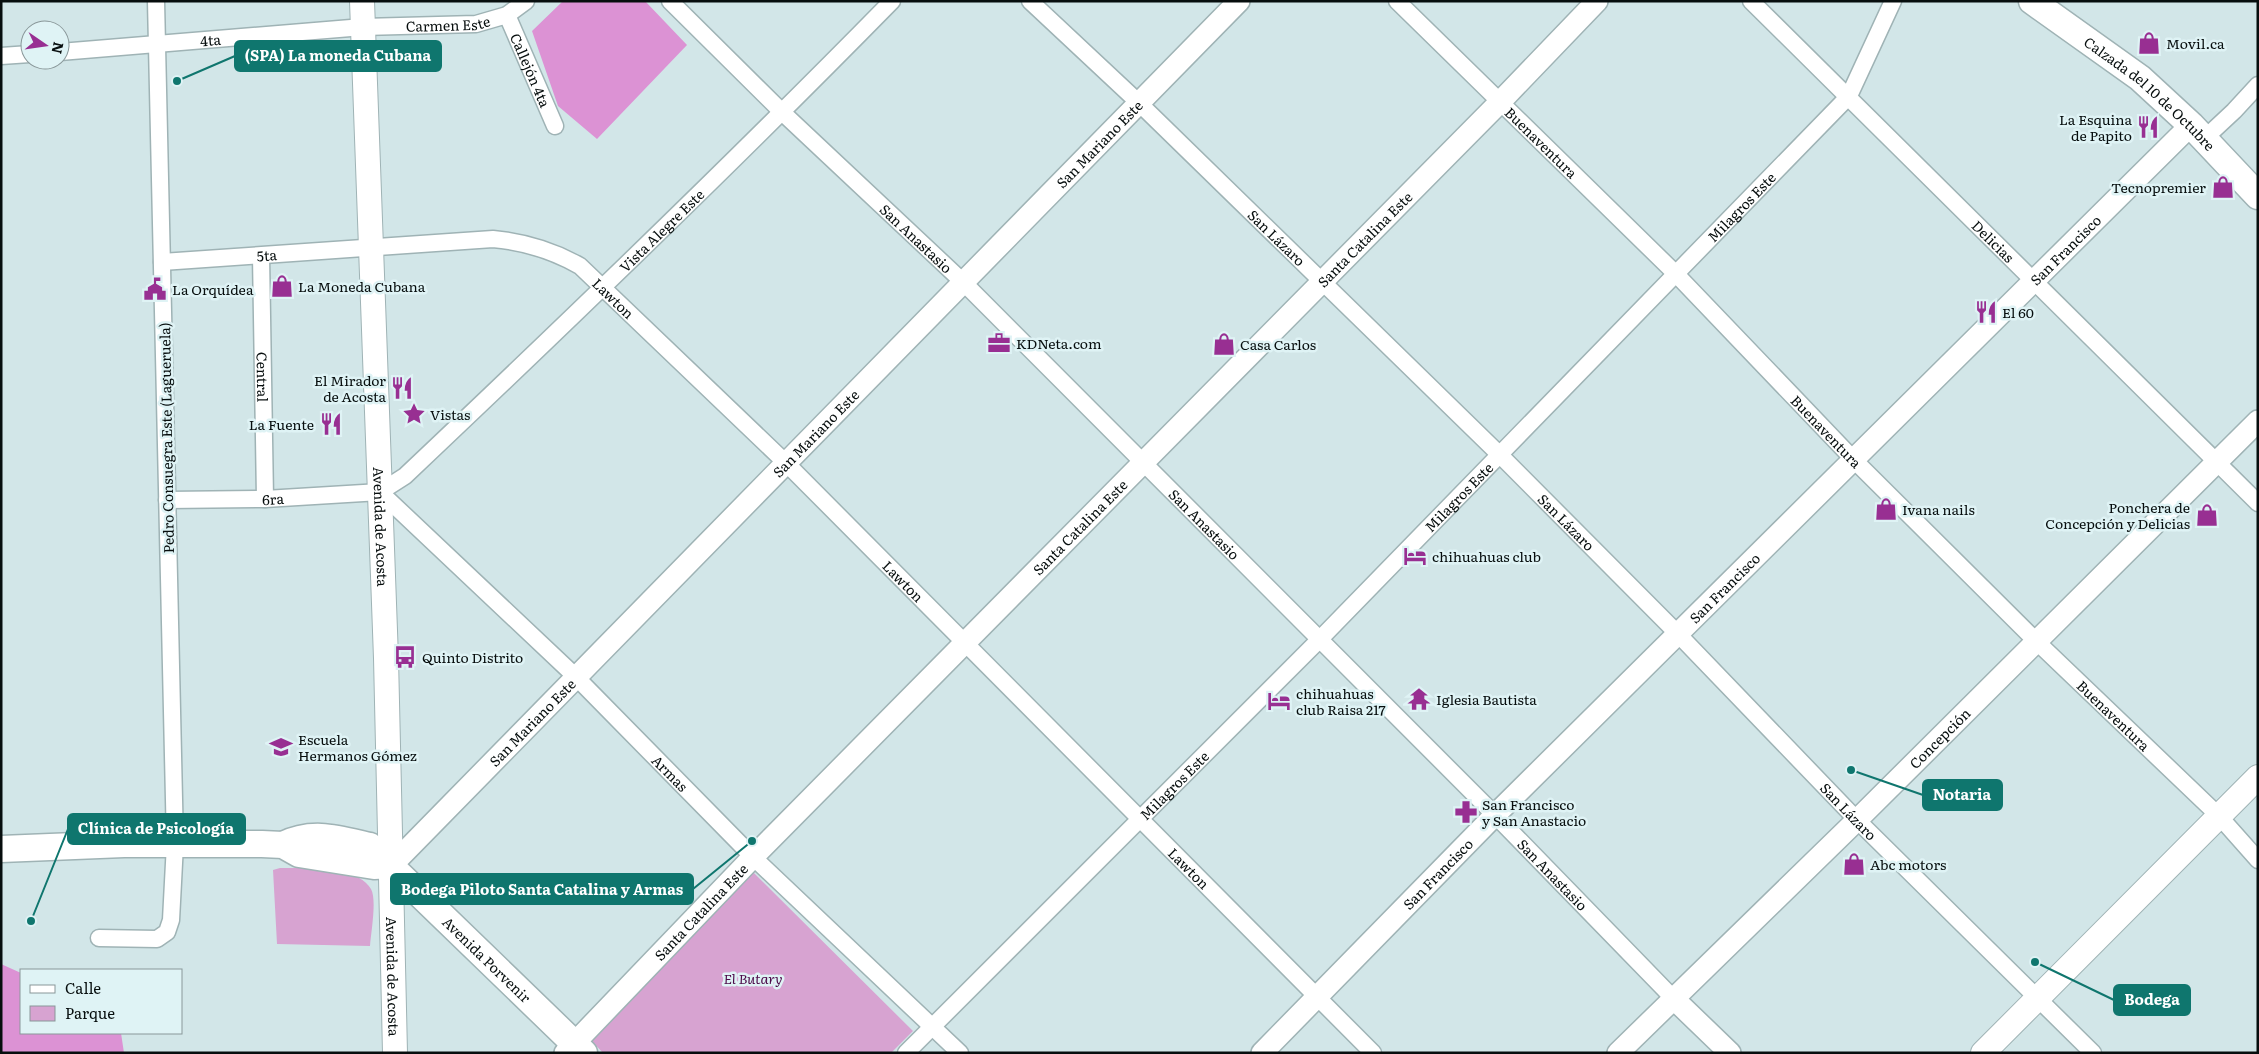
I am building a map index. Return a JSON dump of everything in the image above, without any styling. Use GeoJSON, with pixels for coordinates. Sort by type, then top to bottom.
{"type":"FeatureCollection","features":[{"type":"Feature","properties":{"kind":"main road","name":"Avenida de Acosta"},"geometry":{"type":"LineString","coordinates":[[362,1],[392,865],[395,1053]]}},
{"type":"Feature","properties":{"kind":"main road","name":"Calzada del 10 de Octubre"},"geometry":{"type":"LineString","coordinates":[[2032,1],[2140,78],[2198,132],[2258,196]]}},
{"type":"Feature","properties":{"kind":"main road"},"geometry":{"type":"LineString","coordinates":[[1983,1053],[2258,777]]}},
{"type":"Feature","properties":{"kind":"main road","name":"Avenida Porvenir"},"geometry":{"type":"LineString","coordinates":[[1,850],[175,844],[283,845],[299,837],[331,837],[370,846],[392,865],[575,1050]]}},
{"type":"Feature","properties":{"kind":"street","name":"Pedro Consuegra Este (Lagueruela)"},"geometry":{"type":"LineString","coordinates":[[99,938],[157,939],[168,932],[171,920],[175,844],[156,1]]}},
{"type":"Feature","properties":{"kind":"street","name":"Carmen Este"},"geometry":{"type":"LineString","coordinates":[[362,27],[476,24],[507,15],[526,1]]}},
{"type":"Feature","properties":{"kind":"street","name":"San Anastasio"},"geometry":{"type":"LineString","coordinates":[[670,1],[783,113],[963,282],[1496,815],[1673,998],[1730,1053]]}},
{"type":"Feature","properties":{"kind":"street","name":"Vista Alegre Este"},"geometry":{"type":"LineString","coordinates":[[380,492],[405,476],[603,288],[783,113],[892,1]]}},
{"type":"Feature","properties":{"kind":"street","name":"San Lázaro"},"geometry":{"type":"LineString","coordinates":[[1030,1],[1138,102],[1500,455],[1678,634],[1857,820],[2093,1053]]}},
{"type":"Feature","properties":{"kind":"street","name":"San Mariano Este"},"geometry":{"type":"LineString","coordinates":[[392,865],[575,676],[1239,1]]}},
{"type":"Feature","properties":{"kind":"street","name":"Buenaventura"},"geometry":{"type":"LineString","coordinates":[[1397,1],[1675,273],[1854,460],[2036,641],[2219,816],[2258,860]]}},
{"type":"Feature","properties":{"kind":"street","name":"Santa Catalina Este"},"geometry":{"type":"LineString","coordinates":[[575,1050],[753,857],[1500,102],[1597,1]]}},
{"type":"Feature","properties":{"kind":"street","name":"Delicias"},"geometry":{"type":"LineString","coordinates":[[1751,1],[2258,502]]}},
{"type":"Feature","properties":{"kind":"street","name":"Milagros Este"},"geometry":{"type":"LineString","coordinates":[[906,1053],[1320,639],[1849,96],[1893,1]]}},
{"type":"Feature","properties":{"kind":"street","name":"Callejón 4ta"},"geometry":{"type":"LineString","coordinates":[[507,15],[554,126]]}},
{"type":"Feature","properties":{"kind":"street","name":"4ta"},"geometry":{"type":"LineString","coordinates":[[70,51],[362,27]]}},
{"type":"Feature","properties":{"kind":"street"},"geometry":{"type":"LineString","coordinates":[[1,56],[20,55]]}},
{"type":"Feature","properties":{"kind":"street"},"geometry":{"type":"LineString","coordinates":[[2198,132],[2234,112],[2258,85]]}},
{"type":"Feature","properties":{"kind":"street","name":"San Francisco"},"geometry":{"type":"LineString","coordinates":[[1262,1053],[1496,815],[2034,281],[2198,132]]}},
{"type":"Feature","properties":{"kind":"street","name":"Lawton"},"geometry":{"type":"LineString","coordinates":[[371,248],[456,240],[515,241],[554,251],[580,266],[786,463],[1372,1053]]}},
{"type":"Feature","properties":{"kind":"street","name":"5ta"},"geometry":{"type":"LineString","coordinates":[[162,262],[371,248]]}},
{"type":"Feature","properties":{"kind":"street","name":"Central"},"geometry":{"type":"LineString","coordinates":[[261,256],[265,499]]}},
{"type":"Feature","properties":{"kind":"street","name":"Concepción"},"geometry":{"type":"LineString","coordinates":[[1618,1053],[1857,820],[2258,420]]}},
{"type":"Feature","properties":{"kind":"street","name":"6ra"},"geometry":{"type":"LineString","coordinates":[[167,500],[265,499],[380,492]]}},
{"type":"Feature","properties":{"kind":"street","name":"Armas"},"geometry":{"type":"LineString","coordinates":[[380,492],[575,676],[753,857],[960,1053]]}},
{"type":"Feature","properties":{"kind":"green space"},"geometry":{"type":"Polygon","coordinates":[[[280,868],[342,872],[364,881],[371,889],[374,901],[370,946],[277,944],[273,870],[280,868]]]}},
{"type":"Feature","properties":{"kind":"green space","name":"El Butary"},"geometry":{"type":"Polygon","coordinates":[[[753,872],[913,1031],[891,1053],[603,1053],[590,1039],[753,872]]]}},
{"type":"Feature","properties":{"kind":"shaded area"},"geometry":{"type":"Polygon","coordinates":[[[563,1],[645,1],[687,45],[597,139],[558,106],[532,31],[563,1]]]}},
{"type":"Feature","properties":{"kind":"shaded area"},"geometry":{"type":"Polygon","coordinates":[[[1,964],[20,973],[20,1034],[121,1034],[124,1053],[1,1053],[1,964]]]}},
{"type":"Feature","properties":{"kind":"place","name":"Movil.ca"},"geometry":{"type":"Point","coordinates":[2149,43]}},
{"type":"Feature","properties":{"kind":"place","name":"(SPA) La moneda Cubana"},"geometry":{"type":"Point","coordinates":[177,81]}},
{"type":"Feature","properties":{"kind":"place","name":"La Esquina de Papito"},"geometry":{"type":"Point","coordinates":[2148,127]}},
{"type":"Feature","properties":{"kind":"place","name":"Tecnopremier"},"geometry":{"type":"Point","coordinates":[2223,187]}},
{"type":"Feature","properties":{"kind":"place","name":"La Moneda Cubana"},"geometry":{"type":"Point","coordinates":[282,286]}},
{"type":"Feature","properties":{"kind":"place","name":"La Orquídea"},"geometry":{"type":"Point","coordinates":[155,289]}},
{"type":"Feature","properties":{"kind":"place","name":"El 60"},"geometry":{"type":"Point","coordinates":[1986,312]}},
{"type":"Feature","properties":{"kind":"place","name":"KDNeta.com"},"geometry":{"type":"Point","coordinates":[999,343]}},
{"type":"Feature","properties":{"kind":"place","name":"Casa Carlos"},"geometry":{"type":"Point","coordinates":[1224,344]}},
{"type":"Feature","properties":{"kind":"place","name":"El Mirador de Acosta"},"geometry":{"type":"Point","coordinates":[402,388]}},
{"type":"Feature","properties":{"kind":"place","name":"Vistas"},"geometry":{"type":"Point","coordinates":[414,414]}},
{"type":"Feature","properties":{"kind":"place","name":"La Fuente"},"geometry":{"type":"Point","coordinates":[331,424]}},
{"type":"Feature","properties":{"kind":"place","name":"Ivana nails"},"geometry":{"type":"Point","coordinates":[1886,509]}},
{"type":"Feature","properties":{"kind":"place","name":"Ponchera de Concepción y Delicias"},"geometry":{"type":"Point","coordinates":[2207,515]}},
{"type":"Feature","properties":{"kind":"place","name":"chihuahuas club"},"geometry":{"type":"Point","coordinates":[1415,556]}},
{"type":"Feature","properties":{"kind":"place","name":"Quinto Distrito"},"geometry":{"type":"Point","coordinates":[405,657]}},
{"type":"Feature","properties":{"kind":"place","name":"Iglesia Bautista"},"geometry":{"type":"Point","coordinates":[1419,699]}},
{"type":"Feature","properties":{"kind":"place","name":"chihuahuas club Raisa 217"},"geometry":{"type":"Point","coordinates":[1279,701]}},
{"type":"Feature","properties":{"kind":"place","name":"Escuela Hermanos Gómez"},"geometry":{"type":"Point","coordinates":[281,747]}},
{"type":"Feature","properties":{"kind":"place","name":"Notaria"},"geometry":{"type":"Point","coordinates":[1851,770]}},
{"type":"Feature","properties":{"kind":"place","name":"San Francisco y San Anastacio"},"geometry":{"type":"Point","coordinates":[1466,812]}},
{"type":"Feature","properties":{"kind":"place","name":"Bodega Piloto Santa Catalina y Armas"},"geometry":{"type":"Point","coordinates":[752,841]}},
{"type":"Feature","properties":{"kind":"place","name":"Abc motors"},"geometry":{"type":"Point","coordinates":[1854,864]}},
{"type":"Feature","properties":{"kind":"place","name":"Clínica de Psicología"},"geometry":{"type":"Point","coordinates":[31,921]}},
{"type":"Feature","properties":{"kind":"place","name":"Bodega"},"geometry":{"type":"Point","coordinates":[2035,962]}}]}
